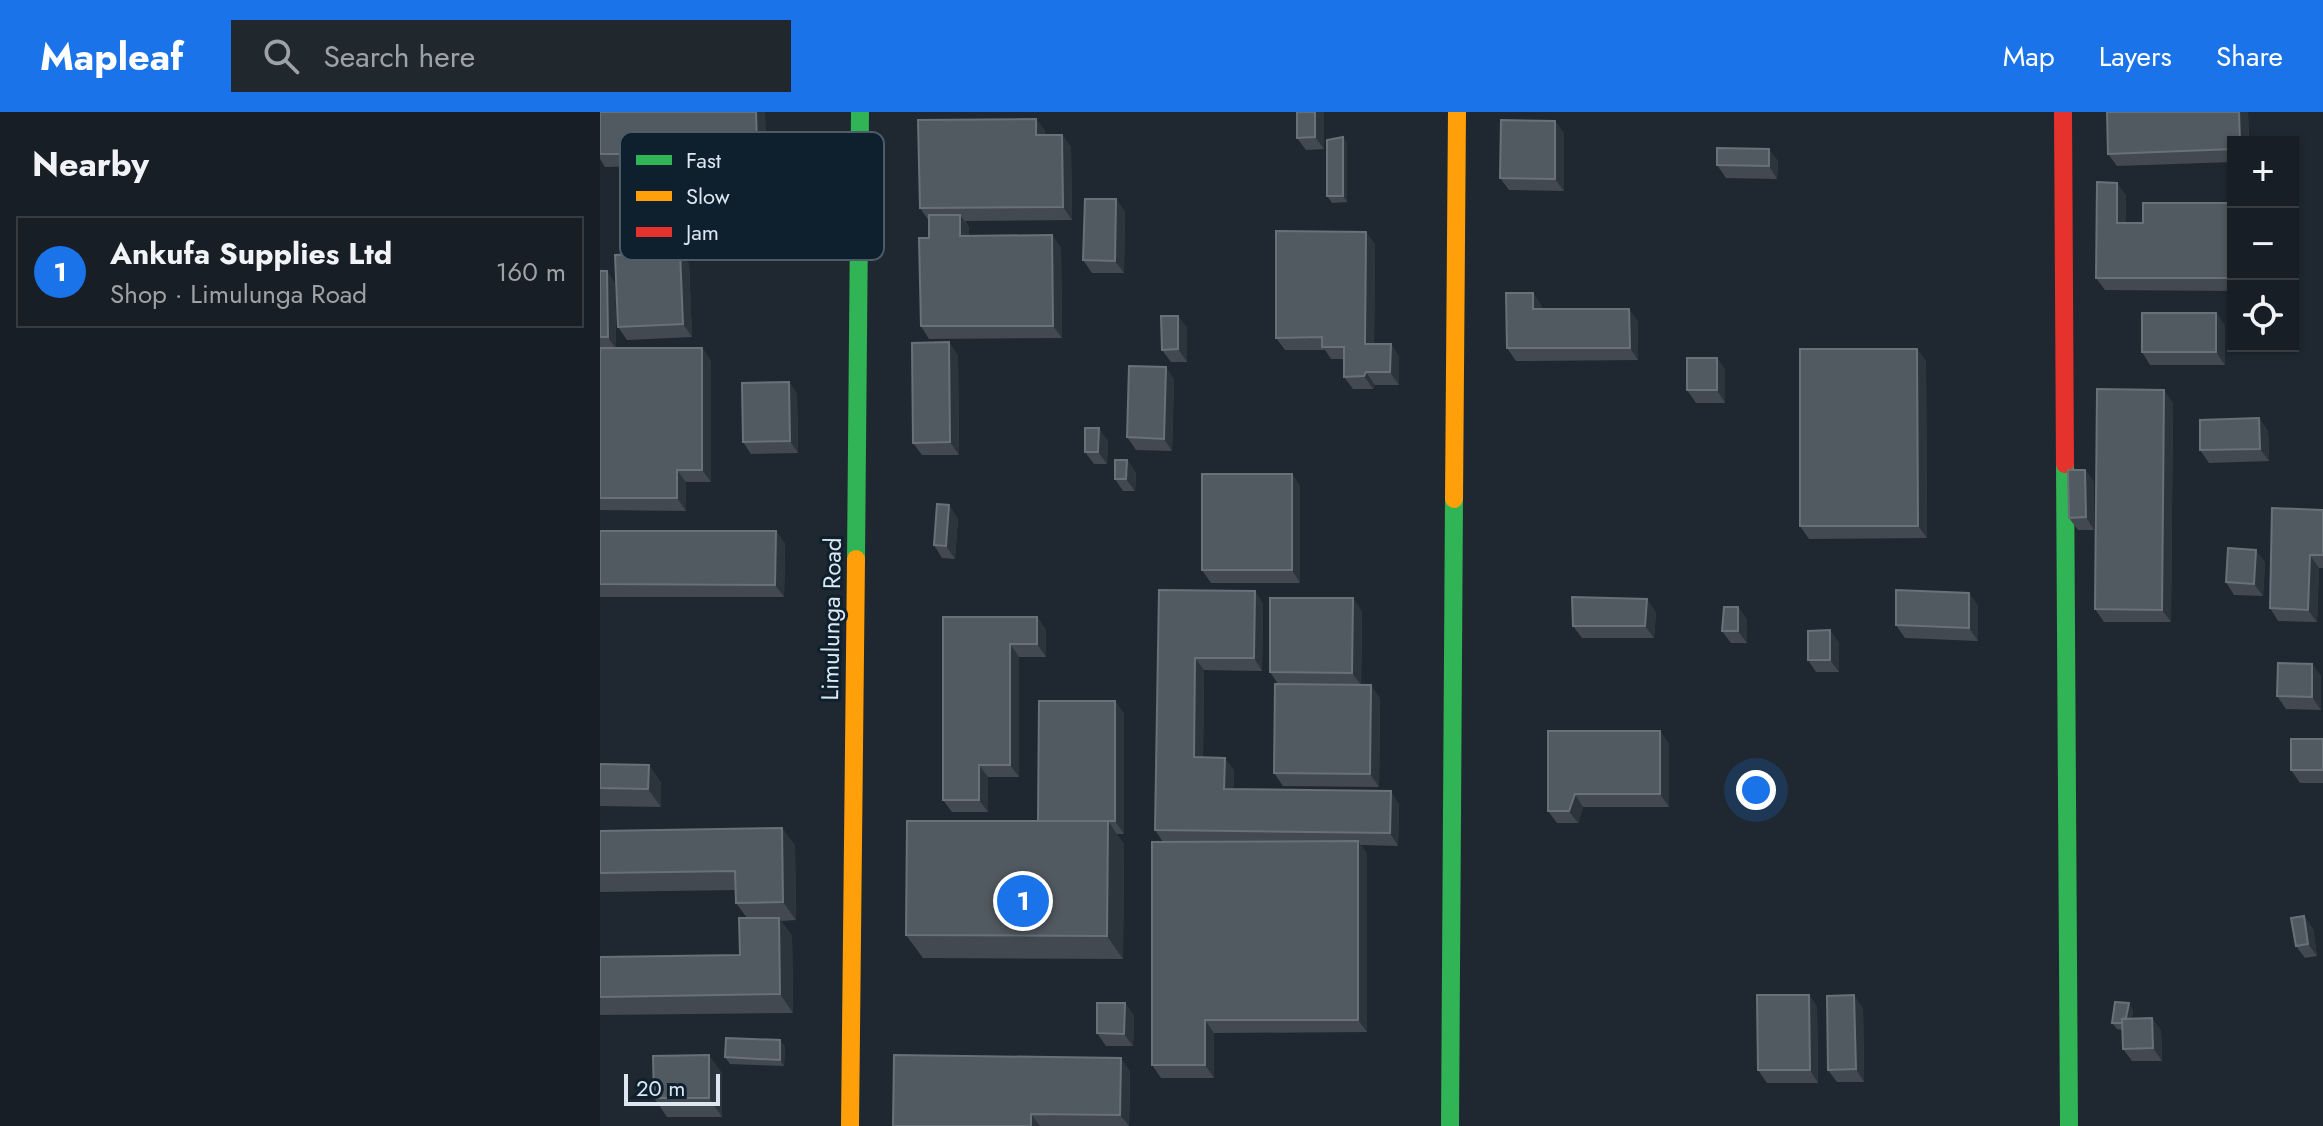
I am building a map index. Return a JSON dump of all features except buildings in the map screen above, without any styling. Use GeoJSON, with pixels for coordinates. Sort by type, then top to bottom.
{"type":"FeatureCollection","features":[{"type":"Feature","properties":{"kind":"street","name":"Limulunga Road"},"geometry":{"type":"LineString","coordinates":[[860,112],[860,132]]}},
{"type":"Feature","properties":{"kind":"street"},"geometry":{"type":"LineString","coordinates":[[1450,1126],[1457,112]]}},
{"type":"Feature","properties":{"kind":"street"},"geometry":{"type":"LineString","coordinates":[[2063,112],[2069,1126]]}},
{"type":"Feature","properties":{"kind":"street","name":"Limulunga Road"},"geometry":{"type":"LineString","coordinates":[[850,1126],[859,260]]}},
{"type":"Feature","properties":{"kind":"traffic: fast"},"geometry":{"type":"LineString","coordinates":[[860,112],[860,132]]}},
{"type":"Feature","properties":{"kind":"traffic: fast"},"geometry":{"type":"LineString","coordinates":[[856,559],[859,260]]}},
{"type":"Feature","properties":{"kind":"traffic: fast"},"geometry":{"type":"LineString","coordinates":[[2065,464],[2069,1126]]}},
{"type":"Feature","properties":{"kind":"traffic: fast"},"geometry":{"type":"LineString","coordinates":[[1450,1126],[1454,499]]}},
{"type":"Feature","properties":{"kind":"traffic: slow"},"geometry":{"type":"LineString","coordinates":[[1454,499],[1457,112]]}},
{"type":"Feature","properties":{"kind":"traffic: slow"},"geometry":{"type":"LineString","coordinates":[[850,1126],[856,559]]}},
{"type":"Feature","properties":{"kind":"traffic: jam"},"geometry":{"type":"LineString","coordinates":[[2063,112],[2065,464]]}},
{"type":"Feature","properties":{"kind":"place","name":"Ankufa Supplies Ltd"},"geometry":{"type":"Point","coordinates":[1023,901]}}]}
